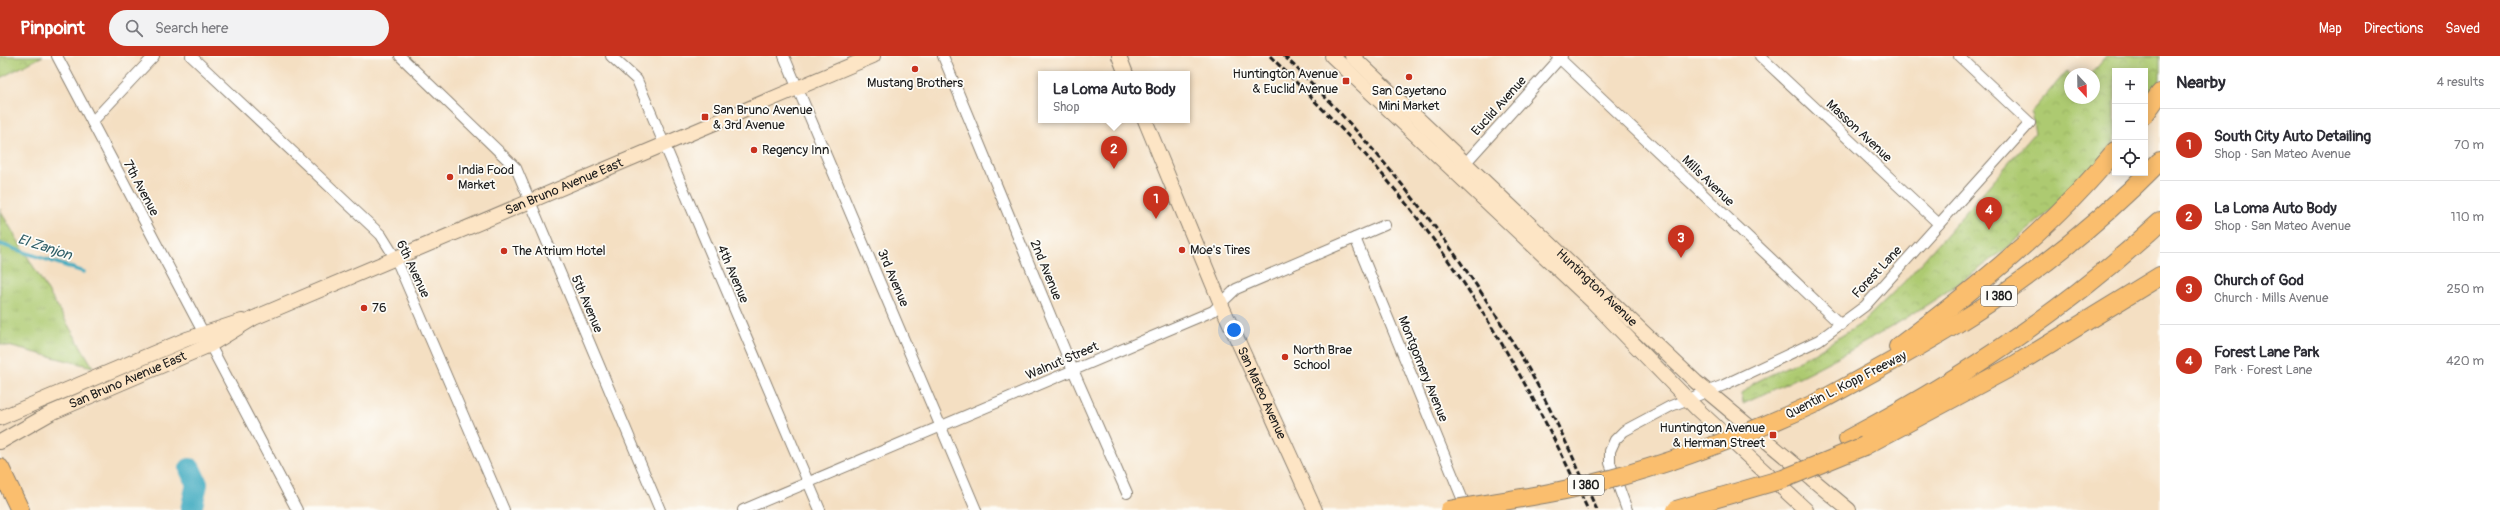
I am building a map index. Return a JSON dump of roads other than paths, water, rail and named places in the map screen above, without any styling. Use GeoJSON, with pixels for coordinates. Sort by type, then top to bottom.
{"type":"FeatureCollection","features":[{"type":"Feature","properties":{"kind":"highway"},"geometry":{"type":"LineString","coordinates":[[2148,110],[2160,93]]}},
{"type":"Feature","properties":{"kind":"highway"},"geometry":{"type":"LineString","coordinates":[[1818,402],[1882,360],[1977,285],[2054,216],[2112,154]]}},
{"type":"Feature","properties":{"kind":"highway","name":"Quentin L. Kopp Freeway"},"geometry":{"type":"LineString","coordinates":[[1482,510],[1613,478],[1734,438],[1818,402],[1915,349],[1999,296],[2082,232],[2160,162]]}},
{"type":"Feature","properties":{"kind":"highway"},"geometry":{"type":"LineString","coordinates":[[1672,510],[1756,481],[1856,443],[1978,364],[2068,300],[2160,222]]}},
{"type":"Feature","properties":{"kind":"highway"},"geometry":{"type":"LineString","coordinates":[[1676,510],[1783,479],[2013,366],[2160,276]]}},
{"type":"Feature","properties":{"kind":"highway"},"geometry":{"type":"LineString","coordinates":[[0,468],[20,510]]}},
{"type":"Feature","properties":{"kind":"highway"},"geometry":{"type":"LineString","coordinates":[[1449,510],[1554,492]]}},
{"type":"Feature","properties":{"kind":"main road","name":"San Bruno Avenue East"},"geometry":{"type":"LineString","coordinates":[[0,418],[203,332],[254,318],[873,56]]}},
{"type":"Feature","properties":{"kind":"main road"},"geometry":{"type":"LineString","coordinates":[[1118,56],[1125,71]]}},
{"type":"Feature","properties":{"kind":"main road","name":"Huntington Avenue"},"geometry":{"type":"LineString","coordinates":[[1332,56],[1708,392],[1849,510]]}},
{"type":"Feature","properties":{"kind":"main road","name":"Huntington Avenue"},"geometry":{"type":"LineString","coordinates":[[1352,56],[1460,169],[1593,302],[1688,400],[1806,510]]}},
{"type":"Feature","properties":{"kind":"main road","name":"San Mateo Avenue"},"geometry":{"type":"LineString","coordinates":[[1146,123],[1221,304],[1315,510]]}},
{"type":"Feature","properties":{"kind":"main road","name":"San Bruno Avenue East"},"geometry":{"type":"LineString","coordinates":[[0,442],[51,413],[210,345],[254,318]]}},
{"type":"Feature","properties":{"kind":"street","name":"7th Avenue"},"geometry":{"type":"LineString","coordinates":[[57,56],[203,332]]}},
{"type":"Feature","properties":{"kind":"street"},"geometry":{"type":"LineString","coordinates":[[92,122],[154,56]]}},
{"type":"Feature","properties":{"kind":"street","name":"6th Avenue"},"geometry":{"type":"LineString","coordinates":[[191,56],[381,235],[396,259],[504,510]]}},
{"type":"Feature","properties":{"kind":"street","name":"5th Avenue"},"geometry":{"type":"LineString","coordinates":[[400,56],[516,168],[660,510]]}},
{"type":"Feature","properties":{"kind":"street","name":"4th Avenue"},"geometry":{"type":"LineString","coordinates":[[611,56],[637,80],[663,145],[820,510]]}},
{"type":"Feature","properties":{"kind":"street","name":"3rd Avenue"},"geometry":{"type":"LineString","coordinates":[[784,56],[942,426],[976,510]]}},
{"type":"Feature","properties":{"kind":"street","name":"2nd Avenue"},"geometry":{"type":"LineString","coordinates":[[943,56],[1073,370],[1127,493]]}},
{"type":"Feature","properties":{"kind":"street","name":"Masson Avenue"},"geometry":{"type":"LineString","coordinates":[[1760,56],[1939,224]]}},
{"type":"Feature","properties":{"kind":"street","name":"Forest Lane"},"geometry":{"type":"LineString","coordinates":[[1627,510],[1610,463],[1610,451],[1615,440],[1624,430],[1636,423],[1708,392],[1819,340],[1840,326],[1865,306],[2030,123],[1959,56]]}},
{"type":"Feature","properties":{"kind":"street","name":"Euclid Avenue"},"geometry":{"type":"LineString","coordinates":[[1460,169],[1560,57]]}},
{"type":"Feature","properties":{"kind":"street","name":"Mills Avenue"},"geometry":{"type":"LineString","coordinates":[[1560,57],[1840,326]]}},
{"type":"Feature","properties":{"kind":"street","name":"Walnut Street"},"geometry":{"type":"LineString","coordinates":[[743,510],[1213,311],[1236,290],[1385,225]]}},
{"type":"Feature","properties":{"kind":"street","name":"Montgomery Avenue"},"geometry":{"type":"LineString","coordinates":[[1355,238],[1467,510]]}},
{"type":"Feature","properties":{"kind":"street"},"geometry":{"type":"LineString","coordinates":[[210,345],[297,510]]}},
{"type":"Feature","properties":{"kind":"waterway","name":"El Zanjon"},"geometry":{"type":"LineString","coordinates":[[0,244],[84,272]]}},
{"type":"Feature","properties":{"kind":"waterway"},"geometry":{"type":"LineString","coordinates":[[190,469],[197,484],[191,510]]}},
{"type":"Feature","properties":{"kind":"railway"},"geometry":{"type":"LineString","coordinates":[[1270,56],[1370,160],[1403,200],[1464,283],[1492,327],[1543,417],[1588,510]]}},
{"type":"Feature","properties":{"kind":"railway"},"geometry":{"type":"LineString","coordinates":[[1284,56],[1319,91],[1386,165],[1447,243],[1476,284],[1538,385],[1597,510]]}},
{"type":"Feature","properties":{"kind":"place","name":"Mustang Brothers"},"geometry":{"type":"Point","coordinates":[915,69]}},
{"type":"Feature","properties":{"kind":"place","name":"San Cayetano Mini Market"},"geometry":{"type":"Point","coordinates":[1409,77]}},
{"type":"Feature","properties":{"kind":"place","name":"Huntington Avenue & Euclid Avenue"},"geometry":{"type":"Point","coordinates":[1346,81]}},
{"type":"Feature","properties":{"kind":"place","name":"San Bruno Avenue & 3rd Avenue"},"geometry":{"type":"Point","coordinates":[705,117]}},
{"type":"Feature","properties":{"kind":"place","name":"Regency Inn"},"geometry":{"type":"Point","coordinates":[754,150]}},
{"type":"Feature","properties":{"kind":"place","name":"La Loma Auto Body"},"geometry":{"type":"Point","coordinates":[1114,169]}},
{"type":"Feature","properties":{"kind":"place","name":"India Food Market"},"geometry":{"type":"Point","coordinates":[450,177]}},
{"type":"Feature","properties":{"kind":"place","name":"South City Auto Detailing"},"geometry":{"type":"Point","coordinates":[1156,219]}},
{"type":"Feature","properties":{"kind":"place","name":"Forest Lane Park"},"geometry":{"type":"Point","coordinates":[1989,230]}},
{"type":"Feature","properties":{"kind":"place","name":"Moe's Tires"},"geometry":{"type":"Point","coordinates":[1182,250]}},
{"type":"Feature","properties":{"kind":"place","name":"The Atrium Hotel"},"geometry":{"type":"Point","coordinates":[504,251]}},
{"type":"Feature","properties":{"kind":"place","name":"Church of God"},"geometry":{"type":"Point","coordinates":[1681,258]}},
{"type":"Feature","properties":{"kind":"place","name":"76"},"geometry":{"type":"Point","coordinates":[364,308]}},
{"type":"Feature","properties":{"kind":"place","name":"North Brae School"},"geometry":{"type":"Point","coordinates":[1285,357]}},
{"type":"Feature","properties":{"kind":"place","name":"Huntington Avenue & Herman Street"},"geometry":{"type":"Point","coordinates":[1773,435]}}]}
